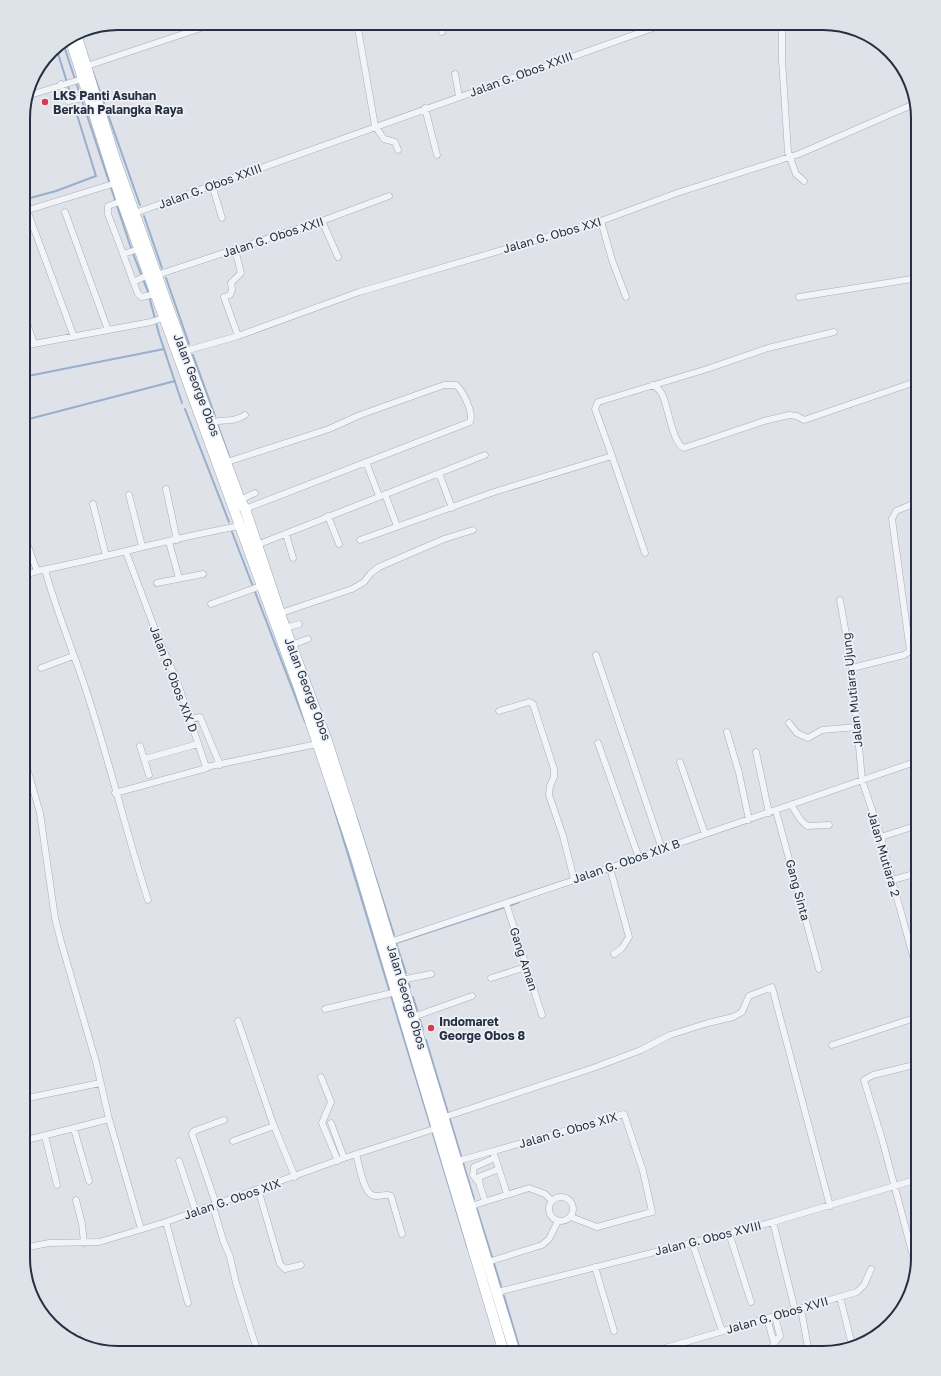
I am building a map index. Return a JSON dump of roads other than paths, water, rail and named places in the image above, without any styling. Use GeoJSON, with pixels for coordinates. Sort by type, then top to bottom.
{"type":"FeatureCollection","features":[{"type":"Feature","properties":{"kind":"main road","name":"Jalan George Obos"},"geometry":{"type":"LineString","coordinates":[[78,40],[117,183],[118,202],[134,250],[151,296],[185,351],[227,462],[291,645],[327,741],[401,980],[461,1161],[471,1206],[491,1261],[513,1346]]}},
{"type":"Feature","properties":{"kind":"main road","name":"Jalan George Obos"},"geometry":{"type":"LineString","coordinates":[[71,44],[77,80],[83,98],[117,183],[135,213],[144,278],[164,318],[223,476],[356,858],[502,1346]]}},
{"type":"Feature","properties":{"kind":"street"},"geometry":{"type":"LineString","coordinates":[[86,66],[195,30]]}},
{"type":"Feature","properties":{"kind":"street"},"geometry":{"type":"LineString","coordinates":[[360,30],[375,126],[384,140],[395,142],[398,150]]}},
{"type":"Feature","properties":{"kind":"street","name":"Jalan G. Obos XXIII"},"geometry":{"type":"LineString","coordinates":[[135,213],[425,108],[647,30]]}},
{"type":"Feature","properties":{"kind":"street"},"geometry":{"type":"LineString","coordinates":[[782,30],[782,60],[790,157],[796,174],[804,180]]}},
{"type":"Feature","properties":{"kind":"street"},"geometry":{"type":"LineString","coordinates":[[455,74],[459,96]]}},
{"type":"Feature","properties":{"kind":"street"},"geometry":{"type":"LineString","coordinates":[[33,94],[77,80]]}},
{"type":"Feature","properties":{"kind":"street"},"geometry":{"type":"LineString","coordinates":[[61,84],[68,101],[83,98]]}},
{"type":"Feature","properties":{"kind":"street","name":"Jalan G. Obos XXI"},"geometry":{"type":"LineString","coordinates":[[185,351],[238,336],[359,292],[601,221],[677,193],[790,157],[910,106]]}},
{"type":"Feature","properties":{"kind":"street"},"geometry":{"type":"LineString","coordinates":[[425,108],[437,155]]}},
{"type":"Feature","properties":{"kind":"street"},"geometry":{"type":"LineString","coordinates":[[30,210],[117,183]]}},
{"type":"Feature","properties":{"kind":"street"},"geometry":{"type":"LineString","coordinates":[[212,185],[222,218]]}},
{"type":"Feature","properties":{"kind":"street","name":"Jalan G. Obos XXII"},"geometry":{"type":"LineString","coordinates":[[144,278],[322,221],[389,196]]}},
{"type":"Feature","properties":{"kind":"street"},"geometry":{"type":"LineString","coordinates":[[118,202],[108,206],[108,214],[123,254],[144,278],[139,296],[151,296]]}},
{"type":"Feature","properties":{"kind":"street"},"geometry":{"type":"LineString","coordinates":[[65,212],[108,330]]}},
{"type":"Feature","properties":{"kind":"street"},"geometry":{"type":"LineString","coordinates":[[322,221],[338,257]]}},
{"type":"Feature","properties":{"kind":"street"},"geometry":{"type":"LineString","coordinates":[[601,221],[612,260],[626,297]]}},
{"type":"Feature","properties":{"kind":"street"},"geometry":{"type":"LineString","coordinates":[[30,224],[74,337]]}},
{"type":"Feature","properties":{"kind":"street"},"geometry":{"type":"LineString","coordinates":[[123,254],[134,250]]}},
{"type":"Feature","properties":{"kind":"street"},"geometry":{"type":"LineString","coordinates":[[235,250],[241,273],[230,283],[231,292],[224,297],[238,336]]}},
{"type":"Feature","properties":{"kind":"street"},"geometry":{"type":"LineString","coordinates":[[799,297],[911,279]]}},
{"type":"Feature","properties":{"kind":"street"},"geometry":{"type":"LineString","coordinates":[[30,345],[151,322],[164,318]]}},
{"type":"Feature","properties":{"kind":"street"},"geometry":{"type":"LineString","coordinates":[[30,332],[34,344]]}},
{"type":"Feature","properties":{"kind":"street"},"geometry":{"type":"LineString","coordinates":[[645,553],[596,413],[596,405],[607,399],[707,369],[768,348],[834,332]]}},
{"type":"Feature","properties":{"kind":"street"},"geometry":{"type":"LineString","coordinates":[[653,384],[662,394],[680,446],[684,448],[764,421],[789,415],[797,416],[804,420],[911,383]]}},
{"type":"Feature","properties":{"kind":"street"},"geometry":{"type":"LineString","coordinates":[[227,462],[329,429],[360,415],[444,385],[456,385],[460,388],[471,415],[470,422],[366,462],[242,505]]}},
{"type":"Feature","properties":{"kind":"street"},"geometry":{"type":"LineString","coordinates":[[212,423],[217,421],[234,421],[245,415]]}},
{"type":"Feature","properties":{"kind":"street"},"geometry":{"type":"LineString","coordinates":[[257,545],[485,455]]}},
{"type":"Feature","properties":{"kind":"street"},"geometry":{"type":"LineString","coordinates":[[360,540],[494,492],[612,456]]}},
{"type":"Feature","properties":{"kind":"street"},"geometry":{"type":"LineString","coordinates":[[366,462],[397,526]]}},
{"type":"Feature","properties":{"kind":"street"},"geometry":{"type":"LineString","coordinates":[[439,473],[452,508]]}},
{"type":"Feature","properties":{"kind":"street"},"geometry":{"type":"LineString","coordinates":[[166,489],[177,540]]}},
{"type":"Feature","properties":{"kind":"street"},"geometry":{"type":"LineString","coordinates":[[242,505],[255,493]]}},
{"type":"Feature","properties":{"kind":"street"},"geometry":{"type":"LineString","coordinates":[[129,495],[142,546]]}},
{"type":"Feature","properties":{"kind":"street"},"geometry":{"type":"LineString","coordinates":[[92,504],[106,556]]}},
{"type":"Feature","properties":{"kind":"street"},"geometry":{"type":"LineString","coordinates":[[852,668],[904,654],[910,650],[898,578],[892,519],[896,511],[911,505]]}},
{"type":"Feature","properties":{"kind":"street"},"geometry":{"type":"LineString","coordinates":[[328,516],[339,544]]}},
{"type":"Feature","properties":{"kind":"street"},"geometry":{"type":"LineString","coordinates":[[30,574],[126,552],[142,546],[169,542],[240,526]]}},
{"type":"Feature","properties":{"kind":"street"},"geometry":{"type":"LineString","coordinates":[[281,613],[352,589],[364,582],[374,570],[385,564],[437,542],[473,530]]}},
{"type":"Feature","properties":{"kind":"street"},"geometry":{"type":"LineString","coordinates":[[286,534],[293,558]]}},
{"type":"Feature","properties":{"kind":"street"},"geometry":{"type":"LineString","coordinates":[[169,542],[179,578]]}},
{"type":"Feature","properties":{"kind":"street"},"geometry":{"type":"LineString","coordinates":[[30,552],[37,571]]}},
{"type":"Feature","properties":{"kind":"street","name":"Jalan G. Obos XIX D"},"geometry":{"type":"LineString","coordinates":[[126,552],[159,640],[177,681],[207,768]]}},
{"type":"Feature","properties":{"kind":"street"},"geometry":{"type":"LineString","coordinates":[[45,570],[84,685],[148,900]]}},
{"type":"Feature","properties":{"kind":"street"},"geometry":{"type":"LineString","coordinates":[[157,583],[203,574]]}},
{"type":"Feature","properties":{"kind":"street"},"geometry":{"type":"LineString","coordinates":[[211,604],[261,586]]}},
{"type":"Feature","properties":{"kind":"street","name":"Jalan Mutiara Ujung"},"geometry":{"type":"LineString","coordinates":[[840,600],[852,668],[856,727],[862,780]]}},
{"type":"Feature","properties":{"kind":"street"},"geometry":{"type":"LineString","coordinates":[[285,628],[299,624]]}},
{"type":"Feature","properties":{"kind":"street"},"geometry":{"type":"LineString","coordinates":[[291,645],[308,639]]}},
{"type":"Feature","properties":{"kind":"street"},"geometry":{"type":"LineString","coordinates":[[596,655],[662,848]]}},
{"type":"Feature","properties":{"kind":"street"},"geometry":{"type":"LineString","coordinates":[[41,668],[73,656]]}},
{"type":"Feature","properties":{"kind":"street"},"geometry":{"type":"LineString","coordinates":[[499,711],[530,702],[533,704],[554,769],[554,778],[550,786],[549,795],[563,836],[574,879]]}},
{"type":"Feature","properties":{"kind":"street"},"geometry":{"type":"LineString","coordinates":[[190,719],[200,717],[220,765]]}},
{"type":"Feature","properties":{"kind":"street"},"geometry":{"type":"LineString","coordinates":[[789,723],[797,734],[808,738],[822,730],[856,727]]}},
{"type":"Feature","properties":{"kind":"street"},"geometry":{"type":"LineString","coordinates":[[727,732],[739,773],[749,820]]}},
{"type":"Feature","properties":{"kind":"street"},"geometry":{"type":"LineString","coordinates":[[598,742],[639,858]]}},
{"type":"Feature","properties":{"kind":"street"},"geometry":{"type":"LineString","coordinates":[[144,759],[198,744]]}},
{"type":"Feature","properties":{"kind":"street"},"geometry":{"type":"LineString","coordinates":[[115,793],[207,768],[317,744]]}},
{"type":"Feature","properties":{"kind":"street"},"geometry":{"type":"LineString","coordinates":[[140,746],[149,776]]}},
{"type":"Feature","properties":{"kind":"street"},"geometry":{"type":"LineString","coordinates":[[756,752],[769,814]]}},
{"type":"Feature","properties":{"kind":"street"},"geometry":{"type":"LineString","coordinates":[[680,762],[705,834]]}},
{"type":"Feature","properties":{"kind":"street","name":"Jalan G. Obos XIX B"},"geometry":{"type":"LineString","coordinates":[[390,942],[639,858],[662,848],[769,814],[911,763]]}},
{"type":"Feature","properties":{"kind":"street"},"geometry":{"type":"LineString","coordinates":[[30,778],[40,813],[55,918],[67,966],[96,1062],[109,1118],[141,1229]]}},
{"type":"Feature","properties":{"kind":"street","name":"Jalan Mutiara 2"},"geometry":{"type":"LineString","coordinates":[[862,780],[881,837],[911,949]]}},
{"type":"Feature","properties":{"kind":"street"},"geometry":{"type":"LineString","coordinates":[[792,806],[800,819],[807,826],[829,825]]}},
{"type":"Feature","properties":{"kind":"street","name":"Gang Sinta"},"geometry":{"type":"LineString","coordinates":[[776,811],[819,968]]}},
{"type":"Feature","properties":{"kind":"street"},"geometry":{"type":"LineString","coordinates":[[881,837],[911,827]]}},
{"type":"Feature","properties":{"kind":"street"},"geometry":{"type":"LineString","coordinates":[[610,868],[628,937],[622,948],[614,954]]}},
{"type":"Feature","properties":{"kind":"street"},"geometry":{"type":"LineString","coordinates":[[892,880],[911,875]]}},
{"type":"Feature","properties":{"kind":"street","name":"Gang Aman"},"geometry":{"type":"LineString","coordinates":[[506,903],[542,1015]]}},
{"type":"Feature","properties":{"kind":"street"},"geometry":{"type":"LineString","coordinates":[[491,978],[526,966]]}},
{"type":"Feature","properties":{"kind":"street"},"geometry":{"type":"LineString","coordinates":[[401,980],[431,974]]}},
{"type":"Feature","properties":{"kind":"street"},"geometry":{"type":"LineString","coordinates":[[447,1116],[642,1050],[670,1035],[708,1022],[733,1017],[742,1012],[749,996],[772,987],[830,1206]]}},
{"type":"Feature","properties":{"kind":"street"},"geometry":{"type":"LineString","coordinates":[[325,1009],[396,992]]}},
{"type":"Feature","properties":{"kind":"street"},"geometry":{"type":"LineString","coordinates":[[413,1017],[472,996]]}},
{"type":"Feature","properties":{"kind":"street"},"geometry":{"type":"LineString","coordinates":[[832,1045],[911,1019]]}},
{"type":"Feature","properties":{"kind":"street"},"geometry":{"type":"LineString","coordinates":[[238,1021],[274,1126],[295,1177]]}},
{"type":"Feature","properties":{"kind":"street"},"geometry":{"type":"LineString","coordinates":[[911,1066],[873,1075],[864,1080],[911,1249]]}},
{"type":"Feature","properties":{"kind":"street"},"geometry":{"type":"LineString","coordinates":[[321,1076],[331,1102],[322,1123],[341,1160]]}},
{"type":"Feature","properties":{"kind":"street"},"geometry":{"type":"LineString","coordinates":[[30,1098],[100,1083]]}},
{"type":"Feature","properties":{"kind":"street","name":"Jalan G. Obos XIX"},"geometry":{"type":"LineString","coordinates":[[461,1161],[494,1155],[624,1114],[643,1171],[653,1210],[651,1213],[597,1227],[571,1217]]}},
{"type":"Feature","properties":{"kind":"street"},"geometry":{"type":"LineString","coordinates":[[30,1139],[74,1129],[109,1118]]}},
{"type":"Feature","properties":{"kind":"street"},"geometry":{"type":"LineString","coordinates":[[224,1120],[194,1131],[192,1134],[214,1205],[222,1240],[230,1257],[236,1283],[256,1346]]}},
{"type":"Feature","properties":{"kind":"street"},"geometry":{"type":"LineString","coordinates":[[331,1123],[341,1160]]}},
{"type":"Feature","properties":{"kind":"street"},"geometry":{"type":"LineString","coordinates":[[233,1140],[274,1126]]}},
{"type":"Feature","properties":{"kind":"street","name":"Jalan G. Obos XIX"},"geometry":{"type":"LineString","coordinates":[[30,1247],[49,1243],[100,1242],[196,1212],[356,1154],[437,1128]]}},
{"type":"Feature","properties":{"kind":"street"},"geometry":{"type":"LineString","coordinates":[[74,1129],[88,1182]]}},
{"type":"Feature","properties":{"kind":"street"},"geometry":{"type":"LineString","coordinates":[[45,1136],[57,1185]]}},
{"type":"Feature","properties":{"kind":"street"},"geometry":{"type":"LineString","coordinates":[[356,1154],[365,1187],[374,1196],[391,1196],[402,1234]]}},
{"type":"Feature","properties":{"kind":"street"},"geometry":{"type":"LineString","coordinates":[[485,1201],[479,1183],[473,1175],[474,1167],[494,1155],[507,1194]]}},
{"type":"Feature","properties":{"kind":"street"},"geometry":{"type":"LineString","coordinates":[[179,1162],[196,1212]]}},
{"type":"Feature","properties":{"kind":"street"},"geometry":{"type":"LineString","coordinates":[[479,1183],[480,1176],[499,1170]]}},
{"type":"Feature","properties":{"kind":"street","name":"Jalan G. Obos XVIII"},"geometry":{"type":"LineString","coordinates":[[498,1292],[773,1222],[911,1181]]}},
{"type":"Feature","properties":{"kind":"street"},"geometry":{"type":"LineString","coordinates":[[471,1206],[529,1188],[545,1194],[552,1201]]}},
{"type":"Feature","properties":{"kind":"street"},"geometry":{"type":"LineString","coordinates":[[258,1190],[280,1264],[285,1269],[301,1265]]}},
{"type":"Feature","properties":{"kind":"street"},"geometry":{"type":"LineString","coordinates":[[560,1197],[569,1199],[574,1208],[571,1217],[565,1221],[558,1221],[551,1215],[550,1206],[552,1201],[560,1197]]}},
{"type":"Feature","properties":{"kind":"street"},"geometry":{"type":"LineString","coordinates":[[76,1200],[82,1224],[84,1243]]}},
{"type":"Feature","properties":{"kind":"street"},"geometry":{"type":"LineString","coordinates":[[491,1261],[542,1245],[549,1239],[558,1221]]}},
{"type":"Feature","properties":{"kind":"street"},"geometry":{"type":"LineString","coordinates":[[166,1222],[188,1303]]}},
{"type":"Feature","properties":{"kind":"street"},"geometry":{"type":"LineString","coordinates":[[773,1222],[807,1346]]}},
{"type":"Feature","properties":{"kind":"street"},"geometry":{"type":"LineString","coordinates":[[729,1233],[751,1302]]}},
{"type":"Feature","properties":{"kind":"street"},"geometry":{"type":"LineString","coordinates":[[692,1242],[722,1331]]}},
{"type":"Feature","properties":{"kind":"street"},"geometry":{"type":"LineString","coordinates":[[595,1267],[614,1330]]}},
{"type":"Feature","properties":{"kind":"street","name":"Jalan G. Obos XVII"},"geometry":{"type":"LineString","coordinates":[[672,1346],[798,1310],[861,1289],[870,1269]]}},
{"type":"Feature","properties":{"kind":"street"},"geometry":{"type":"LineString","coordinates":[[840,1297],[851,1341]]}},
{"type":"Feature","properties":{"kind":"street"},"geometry":{"type":"LineString","coordinates":[[772,1346],[778,1339],[780,1333],[775,1316]]}},
{"type":"Feature","properties":{"kind":"street"},"geometry":{"type":"LineString","coordinates":[[767,1318],[774,1343]]}},
{"type":"Feature","properties":{"kind":"waterway"},"geometry":{"type":"LineString","coordinates":[[65,48],[132,251],[148,292],[159,334],[182,403]]}},
{"type":"Feature","properties":{"kind":"waterway"},"geometry":{"type":"LineString","coordinates":[[30,198],[56,191],[96,176],[58,54]]}},
{"type":"Feature","properties":{"kind":"waterway"},"geometry":{"type":"LineString","coordinates":[[93,72],[140,205]]}},
{"type":"Feature","properties":{"kind":"waterway"},"geometry":{"type":"LineString","coordinates":[[144,216],[162,268]]}},
{"type":"Feature","properties":{"kind":"waterway"},"geometry":{"type":"LineString","coordinates":[[166,278],[189,344]]}},
{"type":"Feature","properties":{"kind":"waterway"},"geometry":{"type":"LineString","coordinates":[[30,376],[164,349]]}},
{"type":"Feature","properties":{"kind":"waterway"},"geometry":{"type":"LineString","coordinates":[[193,355],[215,416]]}},
{"type":"Feature","properties":{"kind":"waterway"},"geometry":{"type":"LineString","coordinates":[[30,419],[175,381]]}},
{"type":"Feature","properties":{"kind":"waterway"},"geometry":{"type":"LineString","coordinates":[[185,409],[229,522]]}},
{"type":"Feature","properties":{"kind":"waterway"},"geometry":{"type":"LineString","coordinates":[[218,426],[229,456]]}},
{"type":"Feature","properties":{"kind":"waterway"},"geometry":{"type":"LineString","coordinates":[[232,532],[305,722]]}},
{"type":"Feature","properties":{"kind":"waterway"},"geometry":{"type":"LineString","coordinates":[[329,792],[468,1249]]}},
{"type":"Feature","properties":{"kind":"waterway"},"geometry":{"type":"LineString","coordinates":[[356,816],[394,935]]}},
{"type":"Feature","properties":{"kind":"waterway"},"geometry":{"type":"LineString","coordinates":[[509,906],[519,902]]}},
{"type":"Feature","properties":{"kind":"waterway"},"geometry":{"type":"LineString","coordinates":[[406,973],[396,943],[505,907]]}},
{"type":"Feature","properties":{"kind":"waterway"},"geometry":{"type":"LineString","coordinates":[[413,997],[417,1010]]}},
{"type":"Feature","properties":{"kind":"waterway"},"geometry":{"type":"LineString","coordinates":[[420,1020],[423,1030]]}},
{"type":"Feature","properties":{"kind":"waterway"},"geometry":{"type":"LineString","coordinates":[[426,1040],[474,1199]]}},
{"type":"Feature","properties":{"kind":"waterway"},"geometry":{"type":"LineString","coordinates":[[477,1209],[501,1286]]}},
{"type":"Feature","properties":{"kind":"waterway"},"geometry":{"type":"LineString","coordinates":[[504,1296],[519,1346]]}},
{"type":"Feature","properties":{"kind":"place","name":"LKS Panti Asuhan Berkah Palangka Raya"},"geometry":{"type":"Point","coordinates":[45,102]}},
{"type":"Feature","properties":{"kind":"place","name":"Indomaret George Obos 8"},"geometry":{"type":"Point","coordinates":[431,1028]}}]}
